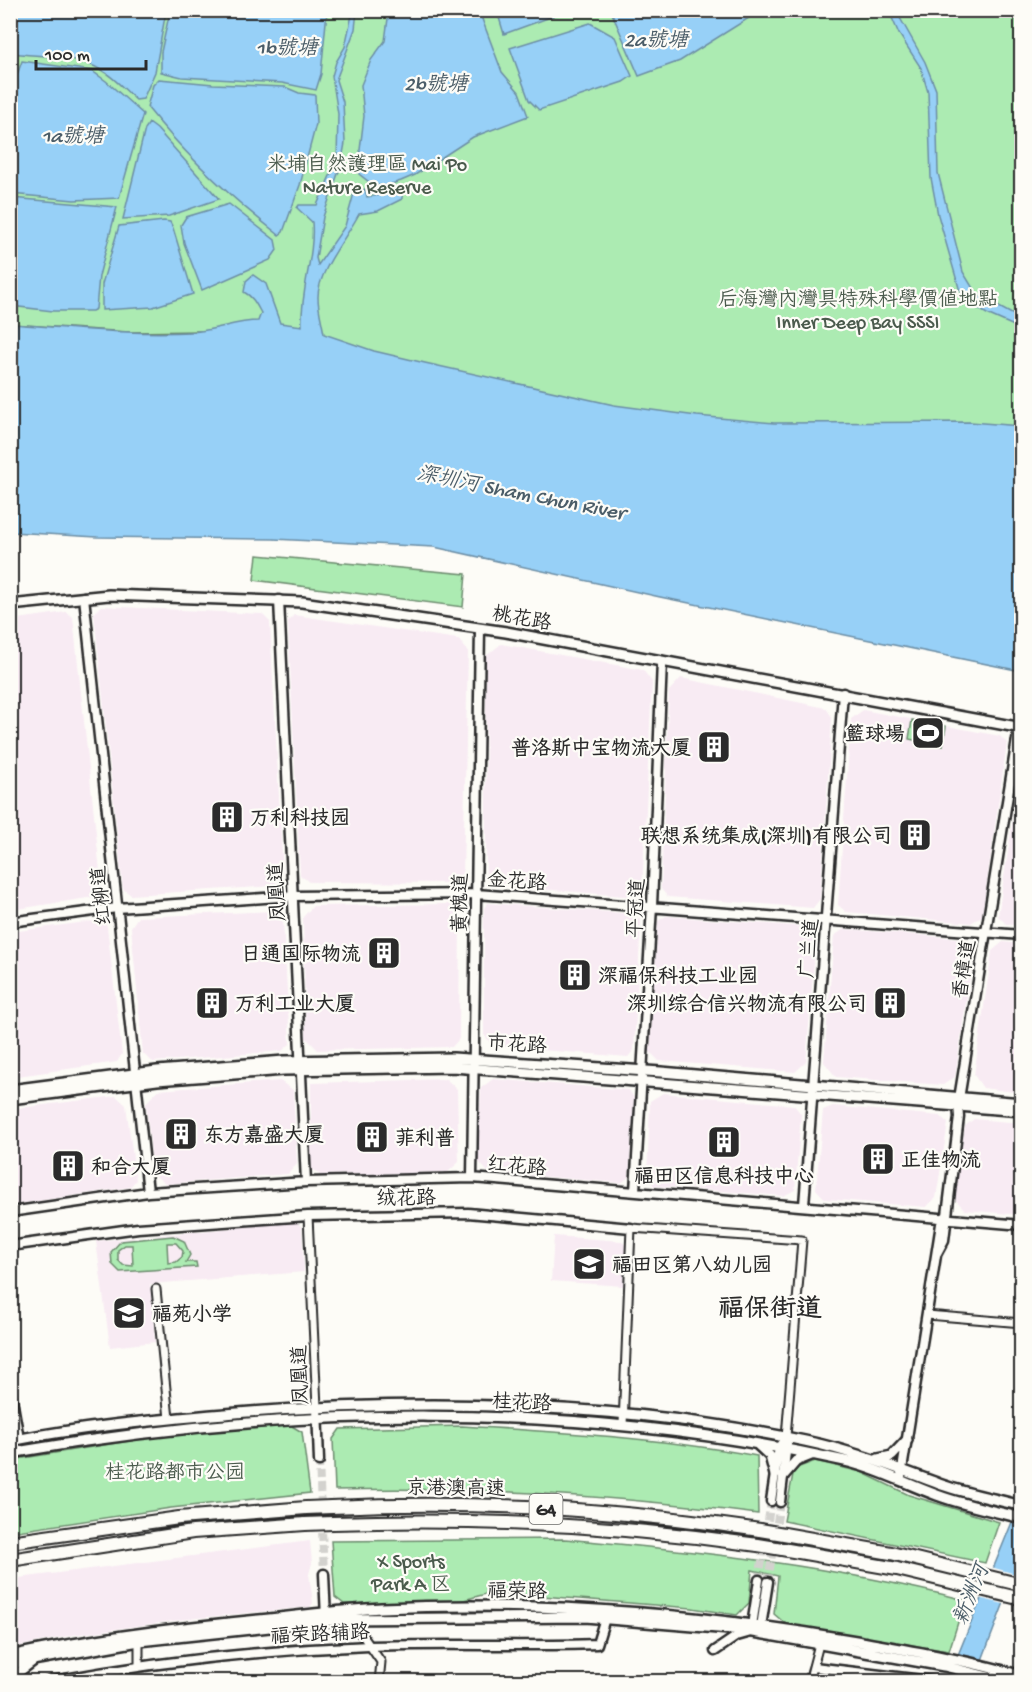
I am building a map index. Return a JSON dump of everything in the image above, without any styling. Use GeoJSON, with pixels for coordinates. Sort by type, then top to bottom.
{"type":"FeatureCollection","features":[{"type":"Feature","properties":{"kind":"highway","name":"京港澳高速"},"geometry":{"type":"LineString","coordinates":[[10,1542],[179,1518],[306,1508],[434,1505],[574,1510],[631,1514],[784,1534],[891,1553],[1022,1585]]}},
{"type":"Feature","properties":{"kind":"highway","name":"京港澳高速"},"geometry":{"type":"LineString","coordinates":[[10,1560],[193,1532],[305,1524],[420,1521],[583,1527],[648,1531],[839,1558],[1022,1599]]}},
{"type":"Feature","properties":{"kind":"main road","name":"桃花路"},"geometry":{"type":"LineString","coordinates":[[10,605],[84,597],[279,600],[480,628],[1020,727]]}},
{"type":"Feature","properties":{"kind":"main road","name":"市花路"},"geometry":{"type":"LineString","coordinates":[[10,1090],[301,1065],[474,1063],[1022,1103]]}},
{"type":"Feature","properties":{"kind":"main road","name":"市花路"},"geometry":{"type":"LineString","coordinates":[[10,1099],[136,1078]]}},
{"type":"Feature","properties":{"kind":"main road","name":"市花路"},"geometry":{"type":"LineString","coordinates":[[959,1100],[1022,1112]]}},
{"type":"Feature","properties":{"kind":"main road","name":"桂花路"},"geometry":{"type":"LineString","coordinates":[[15,1440],[169,1419],[317,1407],[460,1405],[624,1414],[786,1437],[873,1459],[940,1484],[1022,1506]]}},
{"type":"Feature","properties":{"kind":"main road","name":"桂花路"},"geometry":{"type":"LineString","coordinates":[[10,1453],[154,1431],[318,1419],[447,1416],[623,1425],[754,1443],[865,1466],[958,1502],[1022,1518]]}},
{"type":"Feature","properties":{"kind":"main road"},"geometry":{"type":"LineString","coordinates":[[873,1459],[892,1456],[907,1440]]}},
{"type":"Feature","properties":{"kind":"main road"},"geometry":{"type":"LineString","coordinates":[[754,1443],[770,1456],[779,1475],[796,1461],[816,1455]]}},
{"type":"Feature","properties":{"kind":"main road","name":"福荣路"},"geometry":{"type":"LineString","coordinates":[[10,1664],[139,1641],[414,1607],[597,1609],[756,1628],[1022,1676]]}},
{"type":"Feature","properties":{"kind":"main road","name":"福荣路"},"geometry":{"type":"LineString","coordinates":[[10,1656],[154,1630],[326,1617],[344,1619],[466,1617],[605,1618],[756,1628],[819,1644],[945,1662]]}},
{"type":"Feature","properties":{"kind":"main road","name":"福荣路"},"geometry":{"type":"LineString","coordinates":[[986,1671],[1008,1682]]}},
{"type":"Feature","properties":{"kind":"street","name":"红柳道"},"geometry":{"type":"LineString","coordinates":[[84,597],[148,1192]]}},
{"type":"Feature","properties":{"kind":"street","name":"凤凰道"},"geometry":{"type":"LineString","coordinates":[[279,600],[306,1182]]}},
{"type":"Feature","properties":{"kind":"street","name":"黄槐道"},"geometry":{"type":"LineString","coordinates":[[472,1178],[480,628]]}},
{"type":"Feature","properties":{"kind":"street","name":"平冠道"},"geometry":{"type":"LineString","coordinates":[[635,1191],[652,906],[662,661]]}},
{"type":"Feature","properties":{"kind":"street","name":"广兰道"},"geometry":{"type":"LineString","coordinates":[[804,1205],[843,693]]}},
{"type":"Feature","properties":{"kind":"street","name":"香樟道"},"geometry":{"type":"LineString","coordinates":[[900,1480],[940,1224],[945,1217],[959,1117],[959,1100],[1020,727]]}},
{"type":"Feature","properties":{"kind":"street","name":"金花路"},"geometry":{"type":"LineString","coordinates":[[10,922],[117,908],[293,896],[476,894],[1022,935]]}},
{"type":"Feature","properties":{"kind":"street","name":"红花路"},"geometry":{"type":"LineString","coordinates":[[10,1212],[148,1192],[306,1182],[472,1178],[1022,1225]]}},
{"type":"Feature","properties":{"kind":"street","name":"绒花路"},"geometry":{"type":"LineString","coordinates":[[10,1246],[138,1228],[308,1216],[468,1213],[802,1240],[786,1437]]}},
{"type":"Feature","properties":{"kind":"street","name":"凤凰道"},"geometry":{"type":"LineString","coordinates":[[308,1216],[319,1461]]}},
{"type":"Feature","properties":{"kind":"street"},"geometry":{"type":"LineString","coordinates":[[623,1425],[632,1227]]}},
{"type":"Feature","properties":{"kind":"street"},"geometry":{"type":"LineString","coordinates":[[156,1288],[169,1419]]}},
{"type":"Feature","properties":{"kind":"street"},"geometry":{"type":"LineString","coordinates":[[927,1315],[1022,1323]]}},
{"type":"Feature","properties":{"kind":"street"},"geometry":{"type":"LineString","coordinates":[[10,1388],[15,1440]]}},
{"type":"Feature","properties":{"kind":"street"},"geometry":{"type":"LineString","coordinates":[[775,1501],[786,1437]]}},
{"type":"Feature","properties":{"kind":"street"},"geometry":{"type":"LineString","coordinates":[[324,1574],[326,1617]]}},
{"type":"Feature","properties":{"kind":"street"},"geometry":{"type":"LineString","coordinates":[[715,1651],[737,1636],[756,1628],[764,1581]]}},
{"type":"Feature","properties":{"kind":"street","name":"福荣路辅路"},"geometry":{"type":"LineString","coordinates":[[48,1682],[138,1665],[370,1646],[597,1644],[605,1618]]}},
{"type":"Feature","properties":{"kind":"street"},"geometry":{"type":"LineString","coordinates":[[344,1619],[370,1646],[381,1662],[379,1682]]}},
{"type":"Feature","properties":{"kind":"street"},"geometry":{"type":"LineString","coordinates":[[138,1665],[139,1641]]}},
{"type":"Feature","properties":{"kind":"street"},"geometry":{"type":"LineString","coordinates":[[809,1682],[819,1644]]}},
{"type":"Feature","properties":{"kind":"street"},"geometry":{"type":"LineString","coordinates":[[10,1679],[37,1659]]}},
{"type":"Feature","properties":{"kind":"street"},"geometry":{"type":"LineString","coordinates":[[814,1667],[939,1682]]}},
{"type":"Feature","properties":{"kind":"shaded area"},"geometry":{"type":"Polygon","coordinates":[[[101,606],[262,614],[270,622],[283,875],[274,886],[131,895],[123,889],[94,613],[101,606]]]}},
{"type":"Feature","properties":{"kind":"shaded area"},"geometry":{"type":"Polygon","coordinates":[[[66,612],[73,617],[102,890],[94,897],[11,910],[11,620],[66,612]]]}},
{"type":"Feature","properties":{"kind":"shaded area"},"geometry":{"type":"Polygon","coordinates":[[[294,615],[458,639],[468,651],[463,876],[455,883],[309,882],[300,875],[288,621],[294,615]]]}},
{"type":"Feature","properties":{"kind":"shaded area"},"geometry":{"type":"Polygon","coordinates":[[[501,644],[643,670],[652,682],[642,893],[636,897],[492,885],[486,878],[486,656],[501,644]]]}},
{"type":"Feature","properties":{"kind":"shaded area"},"geometry":{"type":"Polygon","coordinates":[[[681,678],[826,708],[832,717],[820,899],[813,908],[668,897],[661,889],[669,691],[681,678]]]}},
{"type":"Feature","properties":{"kind":"shaded area"},"geometry":{"type":"Polygon","coordinates":[[[863,710],[1000,736],[1007,743],[982,916],[971,923],[846,912],[838,905],[851,719],[863,710]]]}},
{"type":"Feature","properties":{"kind":"shaded area"},"geometry":{"type":"Polygon","coordinates":[[[1021,767],[1022,926],[1006,924],[998,916],[1021,767]]]}},
{"type":"Feature","properties":{"kind":"shaded area"},"geometry":{"type":"Polygon","coordinates":[[[488,903],[635,914],[641,921],[634,1050],[628,1057],[493,1046],[484,1035],[484,908],[488,903]]]}},
{"type":"Feature","properties":{"kind":"shaded area"},"geometry":{"type":"Polygon","coordinates":[[[449,904],[460,913],[459,1039],[452,1047],[318,1050],[306,1038],[303,917],[313,906],[449,904]]]}},
{"type":"Feature","properties":{"kind":"shaded area"},"geometry":{"type":"Polygon","coordinates":[[[273,911],[283,920],[290,1044],[282,1051],[153,1062],[143,1054],[131,927],[138,917],[273,911]]]}},
{"type":"Feature","properties":{"kind":"shaded area"},"geometry":{"type":"Polygon","coordinates":[[[666,916],[808,927],[816,937],[806,1062],[795,1072],[659,1061],[650,1052],[658,921],[666,916]]]}},
{"type":"Feature","properties":{"kind":"shaded area"},"geometry":{"type":"Polygon","coordinates":[[[101,920],[107,926],[122,1054],[117,1062],[11,1077],[11,932],[101,920]]]}},
{"type":"Feature","properties":{"kind":"shaded area"},"geometry":{"type":"Polygon","coordinates":[[[844,929],[967,939],[974,949],[955,1077],[943,1085],[836,1077],[824,1062],[834,936],[844,929]]]}},
{"type":"Feature","properties":{"kind":"shaded area"},"geometry":{"type":"Polygon","coordinates":[[[1003,942],[1021,944],[1021,1093],[983,1088],[974,1075],[992,951],[1003,942]]]}},
{"type":"Feature","properties":{"kind":"shaded area"},"geometry":{"type":"Polygon","coordinates":[[[446,1079],[457,1089],[459,1162],[448,1172],[320,1175],[311,1168],[311,1083],[446,1079]]]}},
{"type":"Feature","properties":{"kind":"shaded area"},"geometry":{"type":"Polygon","coordinates":[[[493,1079],[629,1090],[634,1098],[629,1177],[621,1183],[488,1172],[478,1161],[481,1088],[493,1079]]]}},
{"type":"Feature","properties":{"kind":"shaded area"},"geometry":{"type":"Polygon","coordinates":[[[280,1081],[293,1090],[297,1164],[288,1174],[166,1184],[153,1174],[146,1103],[158,1090],[280,1081]]]}},
{"type":"Feature","properties":{"kind":"shaded area"},"geometry":{"type":"Polygon","coordinates":[[[663,1093],[794,1105],[801,1114],[795,1190],[783,1196],[654,1186],[647,1178],[650,1101],[663,1093]]]}},
{"type":"Feature","properties":{"kind":"shaded area"},"geometry":{"type":"Polygon","coordinates":[[[116,1096],[126,1105],[136,1180],[130,1187],[11,1205],[11,1109],[116,1096]]]}},
{"type":"Feature","properties":{"kind":"shaded area"},"geometry":{"type":"Polygon","coordinates":[[[833,1106],[940,1116],[948,1123],[936,1198],[926,1207],[825,1199],[816,1189],[823,1110],[833,1106]]]}},
{"type":"Feature","properties":{"kind":"shaded area"},"geometry":{"type":"Polygon","coordinates":[[[974,1119],[1021,1123],[1021,1215],[965,1210],[954,1198],[965,1126],[974,1119]]]}},
{"type":"Feature","properties":{"kind":"shaded area","name":"福苑小学"},"geometry":{"type":"Polygon","coordinates":[[[296,1222],[302,1227],[304,1272],[150,1284],[155,1342],[110,1347],[96,1241],[296,1222]]]}},
{"type":"Feature","properties":{"kind":"shaded area","name":"福田区第八幼儿园"},"geometry":{"type":"Polygon","coordinates":[[[554,1236],[622,1241],[626,1246],[623,1286],[551,1281],[554,1236]]]}},
{"type":"Feature","properties":{"kind":"shaded area"},"geometry":{"type":"Polygon","coordinates":[[[310,1541],[312,1563],[309,1574],[313,1603],[310,1607],[187,1619],[73,1635],[11,1648],[11,1579],[310,1541]]]}},
{"type":"Feature","properties":{"kind":"green space","name":"米埔自然護理區 Mai Po Nature Reserve"},"geometry":{"type":"Polygon","coordinates":[[[10,11],[1021,11],[1021,474],[1001,475],[200,331],[129,332],[11,324],[10,11]]]}},
{"type":"Feature","properties":{"kind":"green space"},"geometry":{"type":"Polygon","coordinates":[[[257,555],[466,574],[463,607],[254,580],[257,555]]]}},
{"type":"Feature","properties":{"kind":"green space","name":"籃球場"},"geometry":{"type":"Polygon","coordinates":[[[912,720],[946,726],[943,746],[909,739],[912,720]]]}},
{"type":"Feature","properties":{"kind":"green space"},"geometry":{"type":"Polygon","coordinates":[[[173,1236],[184,1241],[190,1255],[186,1262],[196,1262],[197,1267],[120,1272],[112,1264],[111,1252],[121,1241],[173,1236]],[[167,1243],[168,1263],[176,1262],[182,1257],[183,1251],[176,1243],[167,1243]],[[125,1245],[118,1250],[118,1260],[123,1265],[133,1266],[132,1245],[125,1245]]]}},
{"type":"Feature","properties":{"kind":"green space","name":"桂花路都市公园"},"geometry":{"type":"Polygon","coordinates":[[[290,1425],[302,1432],[310,1493],[171,1508],[11,1532],[11,1460],[173,1434],[290,1425]]]}},
{"type":"Feature","properties":{"kind":"green space"},"geometry":{"type":"Polygon","coordinates":[[[462,1426],[647,1440],[757,1456],[758,1514],[600,1497],[494,1491],[335,1490],[333,1439],[340,1429],[462,1426]]]}},
{"type":"Feature","properties":{"kind":"green space"},"geometry":{"type":"Polygon","coordinates":[[[815,1461],[861,1472],[909,1495],[999,1522],[985,1563],[784,1521],[794,1469],[815,1461]]]}},
{"type":"Feature","properties":{"kind":"green space","name":"X Sports Park A 区"},"geometry":{"type":"Polygon","coordinates":[[[565,1539],[766,1561],[866,1578],[965,1600],[949,1651],[787,1625],[774,1614],[778,1576],[752,1570],[749,1603],[737,1615],[692,1608],[493,1592],[460,1601],[344,1604],[335,1597],[331,1541],[565,1539]]]}},
{"type":"Feature","properties":{"kind":"water"},"geometry":{"type":"Polygon","coordinates":[[[11,10],[166,11],[155,72],[143,99],[136,100],[110,76],[80,61],[11,53],[11,10]]]}},
{"type":"Feature","properties":{"kind":"water","name":"深圳河 Sham Chun River"},"geometry":{"type":"Polygon","coordinates":[[[353,10],[357,11],[355,29],[336,80],[343,102],[345,143],[341,165],[323,217],[316,258],[318,265],[345,226],[354,193],[365,189],[367,197],[402,192],[402,199],[378,211],[359,214],[334,254],[319,287],[319,311],[324,334],[374,351],[614,405],[697,416],[774,423],[970,422],[1021,426],[1021,671],[660,597],[434,547],[273,539],[97,537],[11,532],[11,324],[100,331],[168,333],[199,331],[258,321],[261,313],[252,298],[244,292],[246,281],[253,275],[266,284],[280,323],[302,326],[312,222],[297,208],[299,205],[317,205],[337,160],[338,114],[332,76],[336,62],[345,47],[353,10]]]}},
{"type":"Feature","properties":{"kind":"water","name":"2b號塘"},"geometry":{"type":"Polygon","coordinates":[[[497,10],[567,11],[504,34],[497,10]]]}},
{"type":"Feature","properties":{"kind":"water","name":"1b號塘"},"geometry":{"type":"Polygon","coordinates":[[[170,11],[327,11],[321,74],[316,90],[282,83],[182,77],[161,72],[161,52],[170,11]]]}},
{"type":"Feature","properties":{"kind":"water","name":"2b號塘"},"geometry":{"type":"Polygon","coordinates":[[[389,11],[479,11],[502,72],[519,92],[528,116],[473,137],[415,175],[385,186],[373,185],[359,174],[358,167],[364,116],[361,85],[371,60],[385,41],[389,11]]]}},
{"type":"Feature","properties":{"kind":"water","name":"2a號塘"},"geometry":{"type":"Polygon","coordinates":[[[611,11],[760,11],[680,61],[639,76],[611,11]]]}},
{"type":"Feature","properties":{"kind":"water"},"geometry":{"type":"Polygon","coordinates":[[[889,11],[896,11],[925,62],[936,90],[938,173],[963,272],[977,295],[1021,319],[1021,329],[967,302],[959,288],[938,215],[931,178],[928,92],[921,68],[899,34],[889,11]]]}},
{"type":"Feature","properties":{"kind":"water","name":"2b號塘"},"geometry":{"type":"Polygon","coordinates":[[[590,23],[615,37],[632,76],[623,82],[539,110],[529,100],[510,48],[590,23]]]}},
{"type":"Feature","properties":{"kind":"water","name":"1a號塘"},"geometry":{"type":"Polygon","coordinates":[[[22,61],[92,71],[143,114],[119,198],[74,200],[11,194],[11,92],[22,61]]]}},
{"type":"Feature","properties":{"kind":"water","name":"1b號塘"},"geometry":{"type":"Polygon","coordinates":[[[159,79],[285,87],[299,93],[315,95],[316,124],[300,185],[283,232],[279,235],[226,191],[177,142],[147,107],[153,85],[159,79]]]}},
{"type":"Feature","properties":{"kind":"water","name":"1a號塘"},"geometry":{"type":"Polygon","coordinates":[[[149,123],[157,129],[219,199],[169,216],[123,219],[145,129],[149,123]]]}},
{"type":"Feature","properties":{"kind":"water","name":"1a號塘"},"geometry":{"type":"Polygon","coordinates":[[[11,198],[117,207],[99,276],[96,309],[92,311],[53,311],[11,306],[11,198]]]}},
{"type":"Feature","properties":{"kind":"water"},"geometry":{"type":"Polygon","coordinates":[[[229,204],[275,240],[277,250],[270,260],[202,290],[184,243],[181,225],[186,217],[229,204]]]}},
{"type":"Feature","properties":{"kind":"water"},"geometry":{"type":"Polygon","coordinates":[[[170,222],[173,228],[193,294],[153,307],[102,310],[102,284],[119,226],[170,222]]]}},
{"type":"Feature","properties":{"kind":"water"},"geometry":{"type":"Polygon","coordinates":[[[1021,1500],[1021,1558],[974,1681],[947,1682],[1021,1500]]]}},
{"type":"Feature","properties":{"kind":"pier"},"geometry":{"type":"Polygon","coordinates":[[[991,1567],[1019,1575],[1008,1605],[978,1598],[991,1567]]]}},
{"type":"Feature","properties":{"kind":"tunnel"},"geometry":{"type":"LineString","coordinates":[[319,1461],[324,1574]]}},
{"type":"Feature","properties":{"kind":"tunnel"},"geometry":{"type":"LineString","coordinates":[[759,1580],[771,1501]]}},
{"type":"Feature","properties":{"kind":"tunnel"},"geometry":{"type":"LineString","coordinates":[[768,1582],[780,1502]]}},
{"type":"Feature","properties":{"kind":"place","name":"籃球場"},"geometry":{"type":"Point","coordinates":[928,733]}},
{"type":"Feature","properties":{"kind":"place","name":"普洛斯中宝物流大厦"},"geometry":{"type":"Point","coordinates":[714,747]}},
{"type":"Feature","properties":{"kind":"place","name":"万利科技园"},"geometry":{"type":"Point","coordinates":[227,817]}},
{"type":"Feature","properties":{"kind":"place","name":"联想系统集成(深圳)有限公司"},"geometry":{"type":"Point","coordinates":[915,835]}},
{"type":"Feature","properties":{"kind":"place","name":"日通国际物流"},"geometry":{"type":"Point","coordinates":[384,953]}},
{"type":"Feature","properties":{"kind":"place","name":"深福保科技工业园"},"geometry":{"type":"Point","coordinates":[575,975]}},
{"type":"Feature","properties":{"kind":"place","name":"万利工业大厦"},"geometry":{"type":"Point","coordinates":[212,1003]}},
{"type":"Feature","properties":{"kind":"place","name":"深圳综合信兴物流有限公司"},"geometry":{"type":"Point","coordinates":[890,1003]}},
{"type":"Feature","properties":{"kind":"place","name":"东方嘉盛大厦"},"geometry":{"type":"Point","coordinates":[181,1134]}},
{"type":"Feature","properties":{"kind":"place","name":"菲利普"},"geometry":{"type":"Point","coordinates":[372,1137]}},
{"type":"Feature","properties":{"kind":"place","name":"福田区信息科技中心"},"geometry":{"type":"Point","coordinates":[724,1142]}},
{"type":"Feature","properties":{"kind":"place","name":"正佳物流"},"geometry":{"type":"Point","coordinates":[878,1159]}},
{"type":"Feature","properties":{"kind":"place","name":"和合大厦"},"geometry":{"type":"Point","coordinates":[68,1166]}},
{"type":"Feature","properties":{"kind":"place","name":"福田区第八幼儿园"},"geometry":{"type":"Point","coordinates":[589,1264]}},
{"type":"Feature","properties":{"kind":"place","name":"福苑小学"},"geometry":{"type":"Point","coordinates":[129,1313]}},
{"type":"Feature","properties":{"kind":"district","name":"福保街道"},"geometry":{"type":"Point","coordinates":[770,1307]}},
{"type":"Feature","properties":{"kind":"park label","name":"后海灣內灣具特殊科學價值地點 Inner Deep Bay SSSI"},"geometry":{"type":"Point","coordinates":[858,310]}},
{"type":"Feature","properties":{"kind":"water label","name":"新洲河"},"geometry":{"type":"Point","coordinates":[970,1594]}}]}
